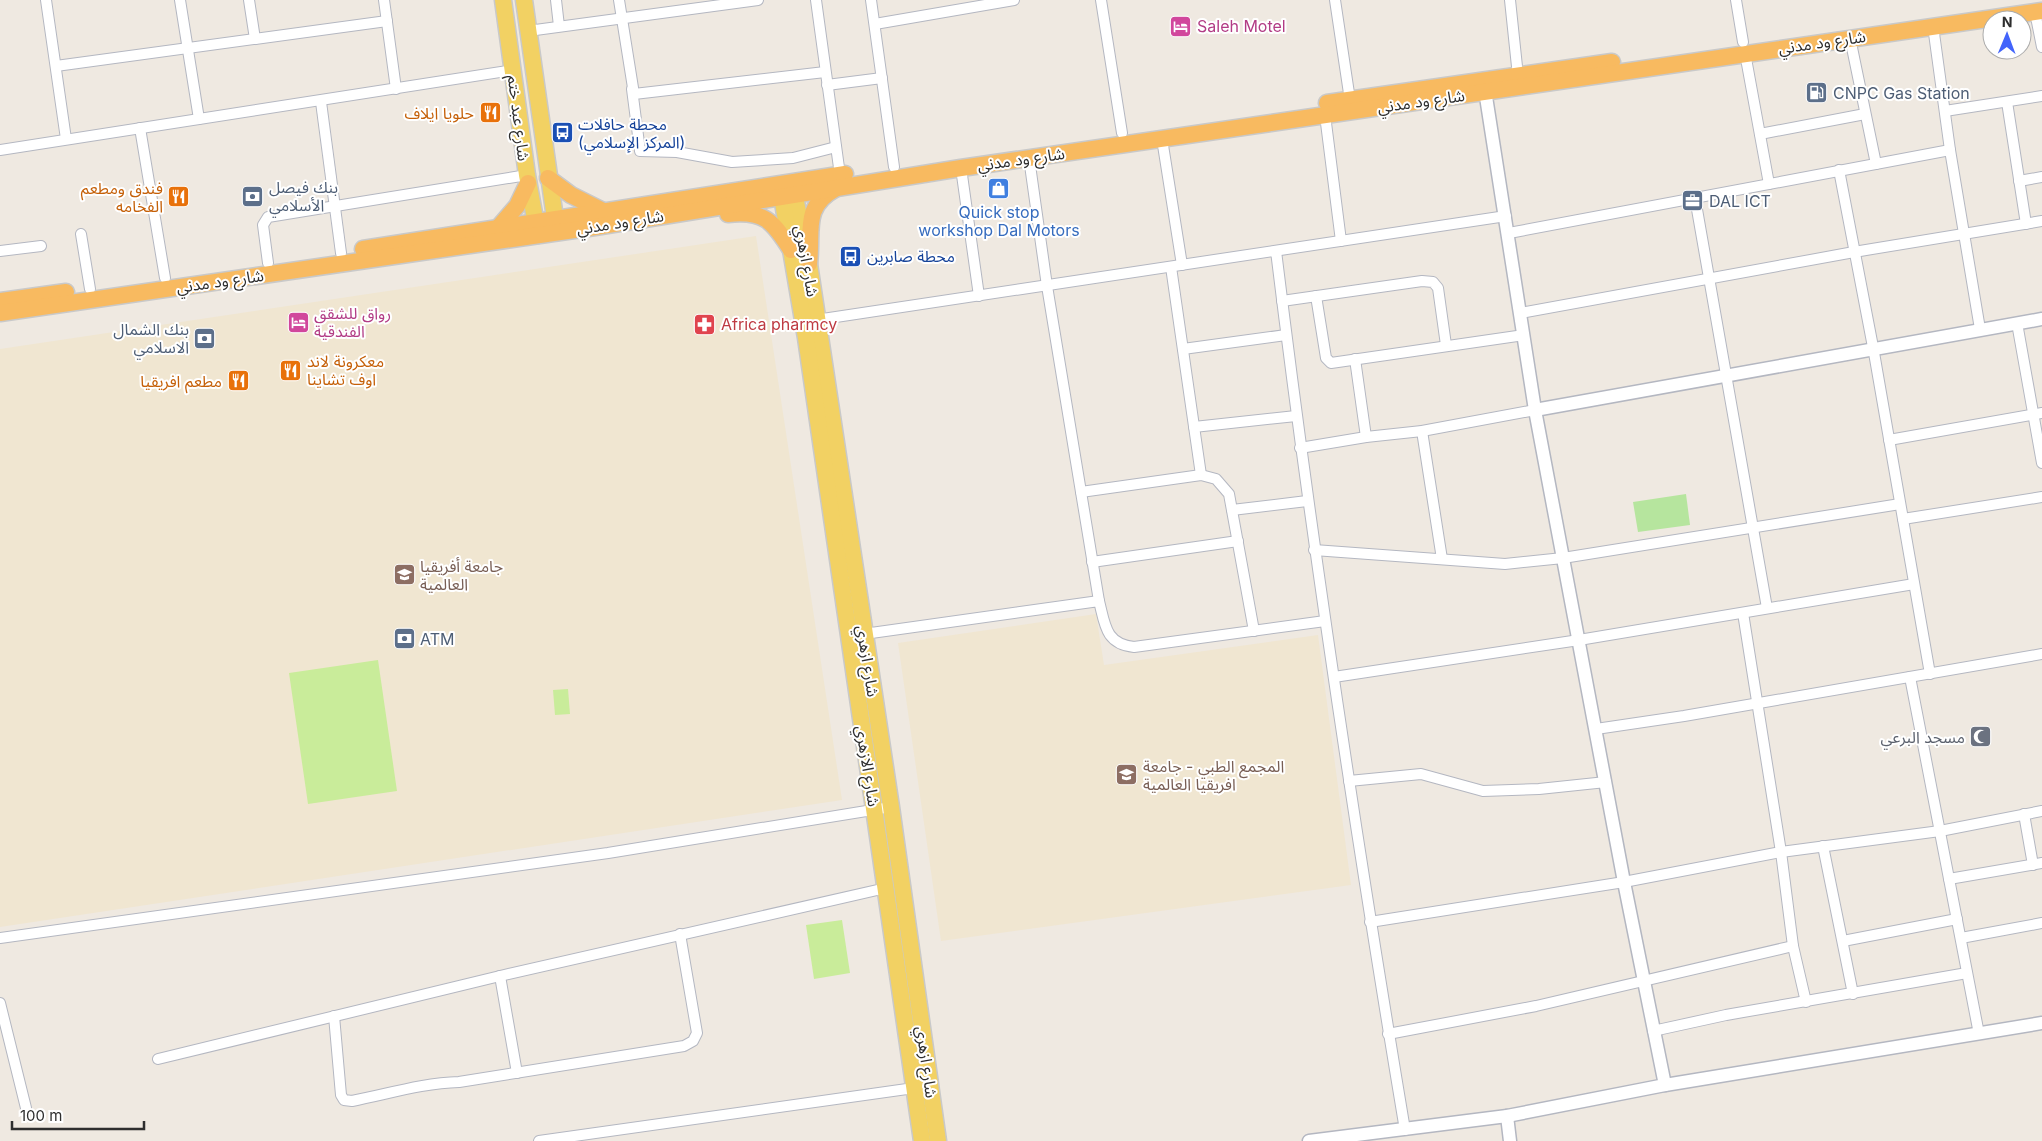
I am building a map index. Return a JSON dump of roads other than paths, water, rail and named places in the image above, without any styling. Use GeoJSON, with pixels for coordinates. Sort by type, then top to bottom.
{"type":"FeatureCollection","features":[{"type":"Feature","properties":{"kind":"highway","name":"شارع ود مدني"},"geometry":{"type":"LineString","coordinates":[[556,225],[595,227],[841,180],[894,167],[1350,100],[1485,86],[1518,76],[2040,8]]}},
{"type":"Feature","properties":{"kind":"highway","name":"شارع ود مدني"},"geometry":{"type":"LineString","coordinates":[[841,180],[961,168],[1325,115],[1485,86],[1744,48],[1850,38],[2040,8]]}},
{"type":"Feature","properties":{"kind":"highway"},"geometry":{"type":"LineString","coordinates":[[548,178],[571,195],[602,211]]}},
{"type":"Feature","properties":{"kind":"highway"},"geometry":{"type":"LineString","coordinates":[[498,228],[517,206],[527,179]]}},
{"type":"Feature","properties":{"kind":"highway"},"geometry":{"type":"LineString","coordinates":[[809,264],[814,207],[841,180]]}},
{"type":"Feature","properties":{"kind":"highway","name":"شارع ود مدني"},"geometry":{"type":"LineString","coordinates":[[0,314],[556,225],[602,211],[787,190]]}},
{"type":"Feature","properties":{"kind":"highway"},"geometry":{"type":"LineString","coordinates":[[595,227],[609,230],[723,214],[754,214],[770,221],[791,250]]}},
{"type":"Feature","properties":{"kind":"highway","name":"شارع ود مدني"},"geometry":{"type":"LineString","coordinates":[[0,301],[340,253],[498,228],[536,228]]}},
{"type":"Feature","properties":{"kind":"main road","name":"شارع عبد ختم"},"geometry":{"type":"LineString","coordinates":[[503,0],[527,179],[536,228]]}},
{"type":"Feature","properties":{"kind":"main road","name":"شارع عبد ختم"},"geometry":{"type":"LineString","coordinates":[[524,0],[556,225]]}},
{"type":"Feature","properties":{"kind":"main road","name":"شارع الازهري"},"geometry":{"type":"LineString","coordinates":[[787,190],[791,250],[818,378],[883,808],[886,888],[922,1141]]}},
{"type":"Feature","properties":{"kind":"main road","name":"شارع ازهري"},"geometry":{"type":"LineString","coordinates":[[787,190],[809,264],[816,320],[818,378],[864,634],[883,808],[938,1141]]}},
{"type":"Feature","properties":{"kind":"street"},"geometry":{"type":"LineString","coordinates":[[46,0],[66,139]]}},
{"type":"Feature","properties":{"kind":"street"},"geometry":{"type":"LineString","coordinates":[[180,0],[199,119]]}},
{"type":"Feature","properties":{"kind":"street"},"geometry":{"type":"LineString","coordinates":[[249,0],[255,39]]}},
{"type":"Feature","properties":{"kind":"street"},"geometry":{"type":"LineString","coordinates":[[384,0],[396,89]]}},
{"type":"Feature","properties":{"kind":"street"},"geometry":{"type":"LineString","coordinates":[[556,0],[559,26]]}},
{"type":"Feature","properties":{"kind":"street"},"geometry":{"type":"LineString","coordinates":[[619,0],[640,151],[677,152],[732,162],[793,158],[836,148]]}},
{"type":"Feature","properties":{"kind":"street"},"geometry":{"type":"LineString","coordinates":[[528,31],[713,3],[758,0]]}},
{"type":"Feature","properties":{"kind":"street"},"geometry":{"type":"LineString","coordinates":[[816,0],[841,180]]}},
{"type":"Feature","properties":{"kind":"street"},"geometry":{"type":"LineString","coordinates":[[871,0],[894,167]]}},
{"type":"Feature","properties":{"kind":"street"},"geometry":{"type":"LineString","coordinates":[[875,24],[1014,0]]}},
{"type":"Feature","properties":{"kind":"street"},"geometry":{"type":"LineString","coordinates":[[1101,0],[1122,134]]}},
{"type":"Feature","properties":{"kind":"street"},"geometry":{"type":"LineString","coordinates":[[1335,0],[1350,100]]}},
{"type":"Feature","properties":{"kind":"street"},"geometry":{"type":"LineString","coordinates":[[1510,0],[1518,76]]}},
{"type":"Feature","properties":{"kind":"street"},"geometry":{"type":"LineString","coordinates":[[1736,0],[1769,184]]}},
{"type":"Feature","properties":{"kind":"street"},"geometry":{"type":"LineString","coordinates":[[2040,8],[2042,46]]}},
{"type":"Feature","properties":{"kind":"street"},"geometry":{"type":"LineString","coordinates":[[56,66],[387,21]]}},
{"type":"Feature","properties":{"kind":"street"},"geometry":{"type":"LineString","coordinates":[[1933,26],[1950,150],[1980,329]]}},
{"type":"Feature","properties":{"kind":"street"},"geometry":{"type":"LineString","coordinates":[[1850,38],[1876,164]]}},
{"type":"Feature","properties":{"kind":"street"},"geometry":{"type":"LineString","coordinates":[[629,67],[634,94],[825,72]]}},
{"type":"Feature","properties":{"kind":"street"},"geometry":{"type":"LineString","coordinates":[[0,150],[321,102],[513,70]]}},
{"type":"Feature","properties":{"kind":"street"},"geometry":{"type":"LineString","coordinates":[[827,85],[882,78]]}},
{"type":"Feature","properties":{"kind":"street"},"geometry":{"type":"LineString","coordinates":[[1485,86],[1536,410],[1624,882],[1665,1085]]}},
{"type":"Feature","properties":{"kind":"street"},"geometry":{"type":"LineString","coordinates":[[1945,111],[2042,96]]}},
{"type":"Feature","properties":{"kind":"street"},"geometry":{"type":"LineString","coordinates":[[321,102],[340,253]]}},
{"type":"Feature","properties":{"kind":"street"},"geometry":{"type":"LineString","coordinates":[[2006,102],[2026,224]]}},
{"type":"Feature","properties":{"kind":"street"},"geometry":{"type":"LineString","coordinates":[[1760,134],[1865,114]]}},
{"type":"Feature","properties":{"kind":"street"},"geometry":{"type":"LineString","coordinates":[[1325,115],[1341,241]]}},
{"type":"Feature","properties":{"kind":"street"},"geometry":{"type":"LineString","coordinates":[[140,128],[165,278]]}},
{"type":"Feature","properties":{"kind":"street"},"geometry":{"type":"LineString","coordinates":[[1162,139],[1182,265]]}},
{"type":"Feature","properties":{"kind":"street"},"geometry":{"type":"LineString","coordinates":[[1509,233],[1950,150]]}},
{"type":"Feature","properties":{"kind":"street"},"geometry":{"type":"LineString","coordinates":[[1029,158],[1047,286],[1092,562],[1106,628],[1113,640],[1120,645],[1134,646],[1325,621]]}},
{"type":"Feature","properties":{"kind":"street"},"geometry":{"type":"LineString","coordinates":[[961,168],[979,296]]}},
{"type":"Feature","properties":{"kind":"street"},"geometry":{"type":"LineString","coordinates":[[1839,170],[1873,347],[1930,674]]}},
{"type":"Feature","properties":{"kind":"street"},"geometry":{"type":"LineString","coordinates":[[2019,181],[2042,177]]}},
{"type":"Feature","properties":{"kind":"street"},"geometry":{"type":"LineString","coordinates":[[268,263],[263,225],[268,217],[334,205],[527,179]]}},
{"type":"Feature","properties":{"kind":"street"},"geometry":{"type":"LineString","coordinates":[[1695,198],[1767,608]]}},
{"type":"Feature","properties":{"kind":"street"},"geometry":{"type":"LineString","coordinates":[[816,320],[1506,216]]}},
{"type":"Feature","properties":{"kind":"street"},"geometry":{"type":"LineString","coordinates":[[1521,314],[1854,252],[2042,221]]}},
{"type":"Feature","properties":{"kind":"street"},"geometry":{"type":"LineString","coordinates":[[81,234],[90,289]]}},
{"type":"Feature","properties":{"kind":"street"},"geometry":{"type":"LineString","coordinates":[[0,251],[41,246]]}},
{"type":"Feature","properties":{"kind":"street"},"geometry":{"type":"LineString","coordinates":[[1276,251],[1314,550],[1370,922],[1404,1130]]}},
{"type":"Feature","properties":{"kind":"street"},"geometry":{"type":"LineString","coordinates":[[1171,267],[1201,475]]}},
{"type":"Feature","properties":{"kind":"street"},"geometry":{"type":"LineString","coordinates":[[1282,301],[1422,281],[1433,282],[1438,288],[1446,345]]}},
{"type":"Feature","properties":{"kind":"street"},"geometry":{"type":"LineString","coordinates":[[1316,296],[1327,361],[1331,362],[1524,335]]}},
{"type":"Feature","properties":{"kind":"street"},"geometry":{"type":"LineString","coordinates":[[1300,448],[1366,437],[1422,431],[1873,347],[2042,318]]}},
{"type":"Feature","properties":{"kind":"street"},"geometry":{"type":"LineString","coordinates":[[2017,323],[2038,414],[2042,463]]}},
{"type":"Feature","properties":{"kind":"street"},"geometry":{"type":"LineString","coordinates":[[1183,349],[1286,335]]}},
{"type":"Feature","properties":{"kind":"street"},"geometry":{"type":"LineString","coordinates":[[1355,359],[1366,437]]}},
{"type":"Feature","properties":{"kind":"street"},"geometry":{"type":"LineString","coordinates":[[1889,440],[2038,414]]}},
{"type":"Feature","properties":{"kind":"street"},"geometry":{"type":"LineString","coordinates":[[1194,427],[1296,416]]}},
{"type":"Feature","properties":{"kind":"street"},"geometry":{"type":"LineString","coordinates":[[1422,431],[1442,559]]}},
{"type":"Feature","properties":{"kind":"street"},"geometry":{"type":"LineString","coordinates":[[1081,492],[1201,475],[1216,479],[1229,494],[1254,631]]}},
{"type":"Feature","properties":{"kind":"street"},"geometry":{"type":"LineString","coordinates":[[1902,519],[2042,497]]}},
{"type":"Feature","properties":{"kind":"street"},"geometry":{"type":"LineString","coordinates":[[1232,510],[1307,501]]}},
{"type":"Feature","properties":{"kind":"street"},"geometry":{"type":"LineString","coordinates":[[1314,550],[1505,564],[1563,558],[1753,526],[1900,504]]}},
{"type":"Feature","properties":{"kind":"street"},"geometry":{"type":"LineString","coordinates":[[1092,562],[1238,541]]}},
{"type":"Feature","properties":{"kind":"street"},"geometry":{"type":"LineString","coordinates":[[1334,677],[1579,640],[1914,584]]}},
{"type":"Feature","properties":{"kind":"street"},"geometry":{"type":"LineString","coordinates":[[864,634],[1099,601]]}},
{"type":"Feature","properties":{"kind":"street"},"geometry":{"type":"LineString","coordinates":[[1743,613],[1781,852],[1793,946],[1806,1002]]}},
{"type":"Feature","properties":{"kind":"street"},"geometry":{"type":"LineString","coordinates":[[1596,729],[2042,654]]}},
{"type":"Feature","properties":{"kind":"street"},"geometry":{"type":"LineString","coordinates":[[1910,677],[1979,1034]]}},
{"type":"Feature","properties":{"kind":"street"},"geometry":{"type":"LineString","coordinates":[[1349,781],[1421,774],[1483,791],[1539,789],[1606,782]]}},
{"type":"Feature","properties":{"kind":"street"},"geometry":{"type":"LineString","coordinates":[[0,938],[608,853],[883,808]]}},
{"type":"Feature","properties":{"kind":"street"},"geometry":{"type":"LineString","coordinates":[[1370,922],[1624,882],[1781,852],[1940,831],[2042,811]]}},
{"type":"Feature","properties":{"kind":"street"},"geometry":{"type":"LineString","coordinates":[[1949,879],[2038,864],[2024,814]]}},
{"type":"Feature","properties":{"kind":"street"},"geometry":{"type":"LineString","coordinates":[[1823,846],[1853,994]]}},
{"type":"Feature","properties":{"kind":"street"},"geometry":{"type":"LineString","coordinates":[[158,1058],[500,976],[886,888]]}},
{"type":"Feature","properties":{"kind":"street"},"geometry":{"type":"LineString","coordinates":[[1842,941],[1957,919]]}},
{"type":"Feature","properties":{"kind":"street"},"geometry":{"type":"LineString","coordinates":[[1961,938],[2042,923]]}},
{"type":"Feature","properties":{"kind":"street"},"geometry":{"type":"LineString","coordinates":[[334,1016],[341,1094],[344,1100],[352,1101],[431,1083],[459,1082],[684,1046],[693,1041],[698,1033],[680,934]]}},
{"type":"Feature","properties":{"kind":"street"},"geometry":{"type":"LineString","coordinates":[[1388,1034],[1536,1006],[1793,946]]}},
{"type":"Feature","properties":{"kind":"street"},"geometry":{"type":"LineString","coordinates":[[1653,1031],[1726,1015],[1967,973]]}},
{"type":"Feature","properties":{"kind":"street"},"geometry":{"type":"LineString","coordinates":[[500,976],[517,1073]]}},
{"type":"Feature","properties":{"kind":"street"},"geometry":{"type":"LineString","coordinates":[[0,1003],[26,1108]]}},
{"type":"Feature","properties":{"kind":"street"},"geometry":{"type":"LineString","coordinates":[[1309,1141],[1507,1116],[1665,1085],[2042,1023]]}},
{"type":"Feature","properties":{"kind":"street"},"geometry":{"type":"LineString","coordinates":[[540,1141],[914,1088]]}},
{"type":"Feature","properties":{"kind":"street"},"geometry":{"type":"LineString","coordinates":[[1507,1116],[1510,1141]]}},
{"type":"Feature","properties":{"kind":"place","name":"Saleh Motel"},"geometry":{"type":"Point","coordinates":[1181,26]}},
{"type":"Feature","properties":{"kind":"place","name":"CNPC Gas Station"},"geometry":{"type":"Point","coordinates":[1817,93]}},
{"type":"Feature","properties":{"kind":"place","name":"حلويا ايلاف"},"geometry":{"type":"Point","coordinates":[490,113]}},
{"type":"Feature","properties":{"kind":"place","name":"محطة حافلات (المركز الإسلامي)"},"geometry":{"type":"Point","coordinates":[562,133]}},
{"type":"Feature","properties":{"kind":"place","name":"Quick stop workshop Dal Motors"},"geometry":{"type":"Point","coordinates":[999,188]}},
{"type":"Feature","properties":{"kind":"place","name":"بنك فيصل الأسلامي"},"geometry":{"type":"Point","coordinates":[253,196]}},
{"type":"Feature","properties":{"kind":"place","name":"فندق ومطعم الفخامه"},"geometry":{"type":"Point","coordinates":[179,197]}},
{"type":"Feature","properties":{"kind":"place","name":"DAL ICT"},"geometry":{"type":"Point","coordinates":[1693,201]}},
{"type":"Feature","properties":{"kind":"place","name":"محطة صابرين"},"geometry":{"type":"Point","coordinates":[851,256]}},
{"type":"Feature","properties":{"kind":"place","name":"رواق للشقق الفندقية"},"geometry":{"type":"Point","coordinates":[298,322]}},
{"type":"Feature","properties":{"kind":"place","name":"Africa pharmcy"},"geometry":{"type":"Point","coordinates":[705,324]}},
{"type":"Feature","properties":{"kind":"place","name":"بنك الشمال الاسلامي"},"geometry":{"type":"Point","coordinates":[205,338]}},
{"type":"Feature","properties":{"kind":"place","name":"معكرونة لاند اوف تشاينا"},"geometry":{"type":"Point","coordinates":[291,370]}},
{"type":"Feature","properties":{"kind":"place","name":"مطعم افريقيا"},"geometry":{"type":"Point","coordinates":[238,381]}},
{"type":"Feature","properties":{"kind":"place","name":"جامعة أفريقيا العالمية"},"geometry":{"type":"Point","coordinates":[404,575]}},
{"type":"Feature","properties":{"kind":"place","name":"ATM"},"geometry":{"type":"Point","coordinates":[404,639]}},
{"type":"Feature","properties":{"kind":"place","name":"مسجد البرعي"},"geometry":{"type":"Point","coordinates":[1981,737]}},
{"type":"Feature","properties":{"kind":"place","name":"المجمع الطبي - جامعة افريقيا العالمية"},"geometry":{"type":"Point","coordinates":[1127,775]}}]}
